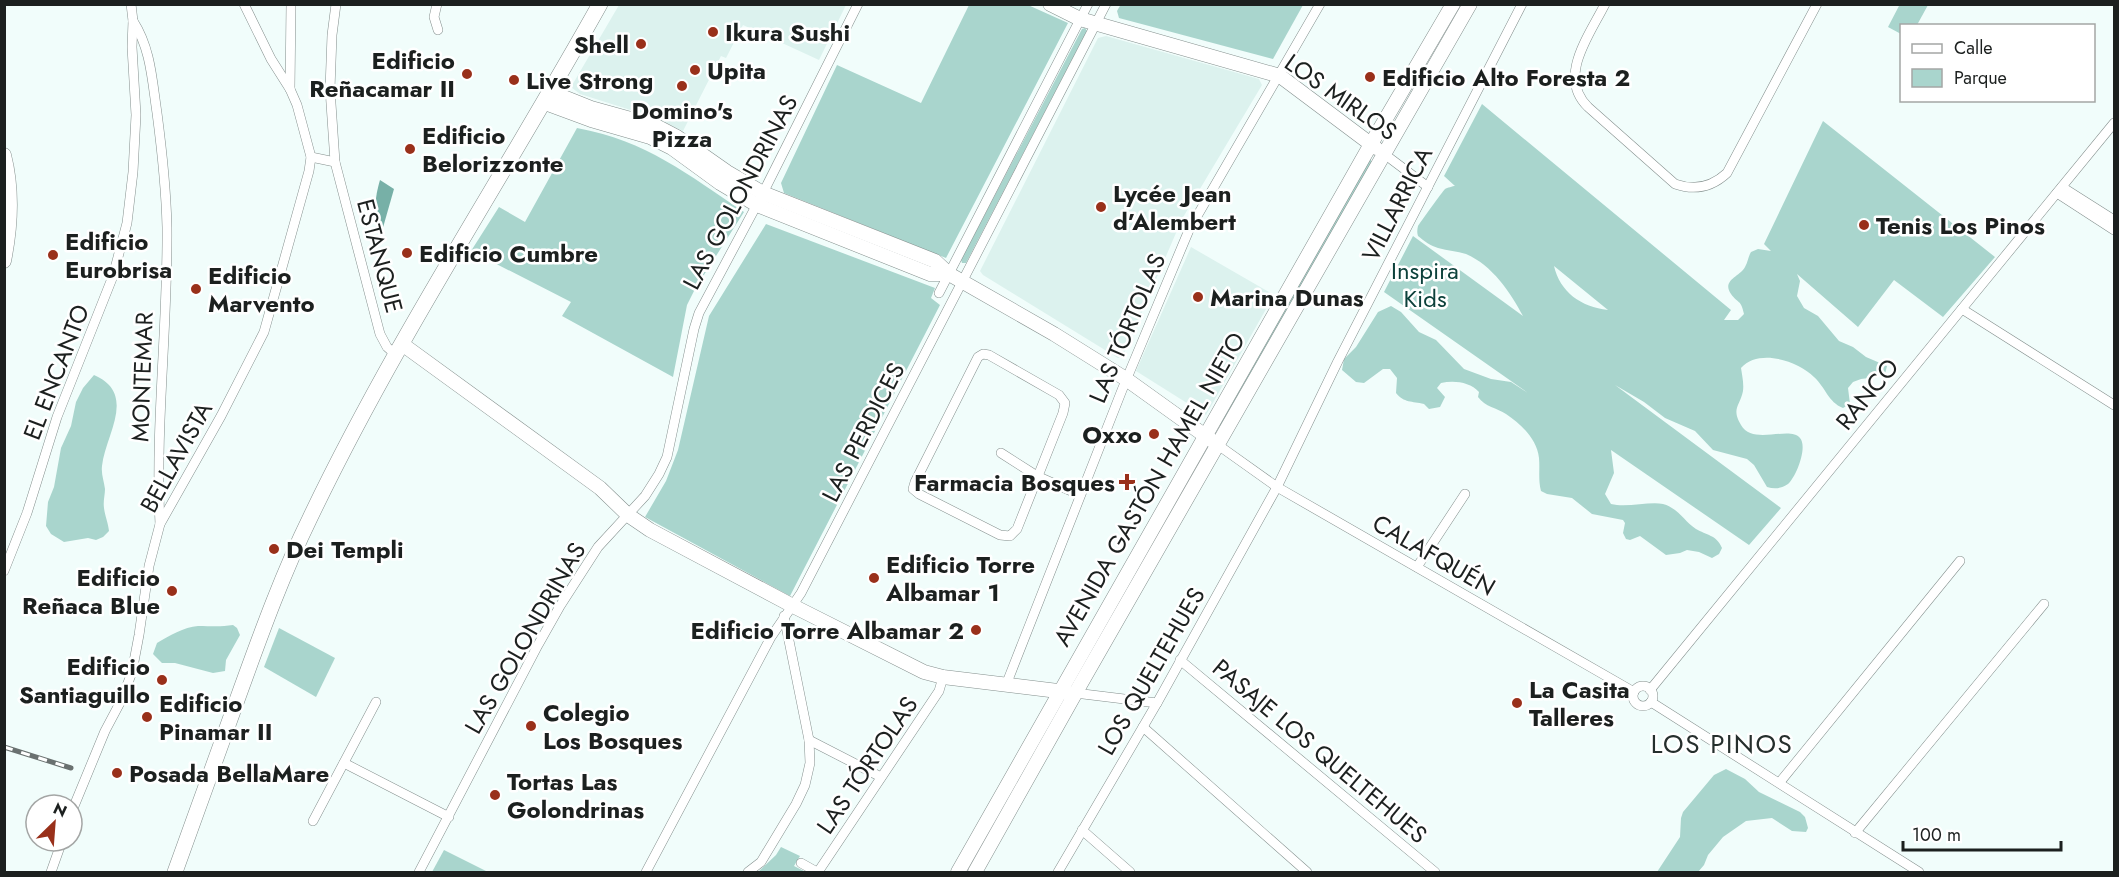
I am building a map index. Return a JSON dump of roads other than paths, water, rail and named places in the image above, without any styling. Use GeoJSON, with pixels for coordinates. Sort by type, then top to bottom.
{"type":"FeatureCollection","features":[{"type":"Feature","properties":{"kind":"main road"},"geometry":{"type":"LineString","coordinates":[[175,873],[287,568],[325,487],[399,350],[600,4]]}},
{"type":"Feature","properties":{"kind":"main road","name":"LOS MIRLOS"},"geometry":{"type":"LineString","coordinates":[[1050,4],[1080,19],[1280,76],[1383,153]]}},
{"type":"Feature","properties":{"kind":"main road","name":"AVENIDA GASTÓN HAMEL NIETO"},"geometry":{"type":"LineString","coordinates":[[958,873],[1371,144],[1453,4]]}},
{"type":"Feature","properties":{"kind":"main road","name":"AVENIDA GASTÓN HAMEL NIETO"},"geometry":{"type":"LineString","coordinates":[[975,873],[1075,693],[1470,4]]}},
{"type":"Feature","properties":{"kind":"main road"},"geometry":{"type":"LineString","coordinates":[[548,97],[591,120],[650,137],[672,148],[720,183],[935,261],[949,274],[1054,333],[1126,379],[1218,445]]}},
{"type":"Feature","properties":{"kind":"main road"},"geometry":{"type":"LineString","coordinates":[[4,155],[9,176],[11,213],[4,261]]}},
{"type":"Feature","properties":{"kind":"main road"},"geometry":{"type":"LineString","coordinates":[[399,350],[600,488],[628,515],[788,611],[924,672],[943,677],[1075,693]]}},
{"type":"Feature","properties":{"kind":"street","name":"EL ENCANTO"},"geometry":{"type":"LineString","coordinates":[[4,571],[27,513],[57,417],[113,276],[127,223],[134,172],[136,115],[132,47],[134,21],[131,4]]}},
{"type":"Feature","properties":{"kind":"street","name":"BELLAVISTA"},"geometry":{"type":"LineString","coordinates":[[79,793],[132,672],[149,566],[160,524],[221,416],[264,332],[309,171],[311,158],[297,105],[244,4]]}},
{"type":"Feature","properties":{"kind":"street"},"geometry":{"type":"LineString","coordinates":[[290,89],[291,4]]}},
{"type":"Feature","properties":{"kind":"street","name":"ESTANQUE"},"geometry":{"type":"LineString","coordinates":[[336,4],[330,80],[335,162],[380,334],[387,347],[399,350]]}},
{"type":"Feature","properties":{"kind":"street"},"geometry":{"type":"LineString","coordinates":[[437,4],[434,21],[438,30]]}},
{"type":"Feature","properties":{"kind":"street","name":"LAS GOLONDRINAS"},"geometry":{"type":"LineString","coordinates":[[419,873],[560,606],[598,547],[645,496],[663,466],[667,457],[696,321],[858,4]]}},
{"type":"Feature","properties":{"kind":"street"},"geometry":{"type":"LineString","coordinates":[[939,292],[1088,4]]}},
{"type":"Feature","properties":{"kind":"street","name":"LAS PERDICES"},"geometry":{"type":"LineString","coordinates":[[646,873],[963,281],[1106,4]]}},
{"type":"Feature","properties":{"kind":"street","name":"LAS TÓRTOLAS"},"geometry":{"type":"LineString","coordinates":[[1006,685],[1126,379],[1189,230],[1320,4]]}},
{"type":"Feature","properties":{"kind":"street","name":"VILLARRICA"},"geometry":{"type":"LineString","coordinates":[[1277,487],[1338,361],[1522,4]]}},
{"type":"Feature","properties":{"kind":"street"},"geometry":{"type":"LineString","coordinates":[[1605,4],[1575,65],[1574,81],[1578,96],[1675,184],[1694,188],[1714,183],[1727,173],[1817,4]]}},
{"type":"Feature","properties":{"kind":"street","name":"MONTEMAR"},"geometry":{"type":"LineString","coordinates":[[134,21],[142,34],[149,55],[163,158],[167,227],[158,479],[160,524]]}},
{"type":"Feature","properties":{"kind":"street","name":"RANCO"},"geometry":{"type":"LineString","coordinates":[[1650,690],[2115,123]]}},
{"type":"Feature","properties":{"kind":"street","name":"LOS MIRLOS"},"geometry":{"type":"LineString","coordinates":[[1383,153],[1428,187]]}},
{"type":"Feature","properties":{"kind":"street"},"geometry":{"type":"LineString","coordinates":[[311,158],[335,162]]}},
{"type":"Feature","properties":{"kind":"street"},"geometry":{"type":"LineString","coordinates":[[2059,190],[2115,220]]}},
{"type":"Feature","properties":{"kind":"street"},"geometry":{"type":"LineString","coordinates":[[2059,190],[2115,230]]}},
{"type":"Feature","properties":{"kind":"street"},"geometry":{"type":"LineString","coordinates":[[1962,309],[2115,405]]}},
{"type":"Feature","properties":{"kind":"street"},"geometry":{"type":"LineString","coordinates":[[982,354],[989,355],[1059,395],[1065,403],[1037,476],[1017,529],[1010,536],[1000,535],[913,489],[978,357],[982,354]]}},
{"type":"Feature","properties":{"kind":"street","name":"CALAFQUÉN"},"geometry":{"type":"LineString","coordinates":[[1218,445],[1277,487],[1634,692],[1633,697],[1638,705],[1647,705],[1651,702],[1780,782],[1919,873]]}},
{"type":"Feature","properties":{"kind":"street"},"geometry":{"type":"LineString","coordinates":[[1001,453],[1037,476],[1080,495]]}},
{"type":"Feature","properties":{"kind":"street","name":"LOS QUELTEHUES"},"geometry":{"type":"LineString","coordinates":[[1058,873],[1277,487]]}},
{"type":"Feature","properties":{"kind":"street"},"geometry":{"type":"LineString","coordinates":[[1417,567],[1465,494]]}},
{"type":"Feature","properties":{"kind":"street"},"geometry":{"type":"LineString","coordinates":[[1780,782],[1960,561]]}},
{"type":"Feature","properties":{"kind":"street"},"geometry":{"type":"LineString","coordinates":[[1855,833],[2043,604]]}},
{"type":"Feature","properties":{"kind":"street"},"geometry":{"type":"LineString","coordinates":[[748,873],[761,862],[801,795],[810,763],[809,740],[788,611]]}},
{"type":"Feature","properties":{"kind":"street","name":"PASAJE LOS QUELTEHUES"},"geometry":{"type":"LineString","coordinates":[[1180,660],[1435,873]]}},
{"type":"Feature","properties":{"kind":"street","name":"LAS TÓRTOLAS"},"geometry":{"type":"LineString","coordinates":[[801,863],[818,873],[939,691],[943,677]]}},
{"type":"Feature","properties":{"kind":"street"},"geometry":{"type":"LineString","coordinates":[[1634,692],[1645,686],[1653,694],[1651,702]]}},
{"type":"Feature","properties":{"kind":"street"},"geometry":{"type":"LineString","coordinates":[[1075,693],[1156,703]]}},
{"type":"Feature","properties":{"kind":"street"},"geometry":{"type":"LineString","coordinates":[[313,821],[376,702]]}},
{"type":"Feature","properties":{"kind":"street"},"geometry":{"type":"LineString","coordinates":[[1143,726],[1307,873]]}},
{"type":"Feature","properties":{"kind":"street"},"geometry":{"type":"LineString","coordinates":[[809,740],[881,777]]}},
{"type":"Feature","properties":{"kind":"street"},"geometry":{"type":"LineString","coordinates":[[344,763],[449,817]]}},
{"type":"Feature","properties":{"kind":"street"},"geometry":{"type":"LineString","coordinates":[[1082,830],[1130,873]]}},
{"type":"Feature","properties":{"kind":"street"},"geometry":{"type":"LineString","coordinates":[[51,873],[58,853]]}},
{"type":"Feature","properties":{"kind":"railway"},"geometry":{"type":"LineString","coordinates":[[4,747],[71,768]]}},
{"type":"Feature","properties":{"kind":"place","name":"Ikura Sushi"},"geometry":{"type":"Point","coordinates":[713,32]}},
{"type":"Feature","properties":{"kind":"place","name":"Shell"},"geometry":{"type":"Point","coordinates":[641,44]}},
{"type":"Feature","properties":{"kind":"place","name":"Upita"},"geometry":{"type":"Point","coordinates":[695,70]}},
{"type":"Feature","properties":{"kind":"place","name":"Edificio Reñacamar II"},"geometry":{"type":"Point","coordinates":[467,74]}},
{"type":"Feature","properties":{"kind":"place","name":"Edificio Alto Foresta 2"},"geometry":{"type":"Point","coordinates":[1370,77]}},
{"type":"Feature","properties":{"kind":"place","name":"Live Strong"},"geometry":{"type":"Point","coordinates":[514,80]}},
{"type":"Feature","properties":{"kind":"place","name":"Domino's Pizza"},"geometry":{"type":"Point","coordinates":[682,86]}},
{"type":"Feature","properties":{"kind":"place","name":"Edificio Belorizzonte"},"geometry":{"type":"Point","coordinates":[410,149]}},
{"type":"Feature","properties":{"kind":"place","name":"Lycée Jean d’Alembert"},"geometry":{"type":"Point","coordinates":[1101,207]}},
{"type":"Feature","properties":{"kind":"place","name":"Tenis Los Pinos"},"geometry":{"type":"Point","coordinates":[1864,225]}},
{"type":"Feature","properties":{"kind":"place","name":"Edificio Cumbre"},"geometry":{"type":"Point","coordinates":[407,253]}},
{"type":"Feature","properties":{"kind":"place","name":"Edificio Eurobrisa"},"geometry":{"type":"Point","coordinates":[53,255]}},
{"type":"Feature","properties":{"kind":"place","name":"Edificio Marvento"},"geometry":{"type":"Point","coordinates":[196,289]}},
{"type":"Feature","properties":{"kind":"place","name":"Marina Dunas"},"geometry":{"type":"Point","coordinates":[1198,297]}},
{"type":"Feature","properties":{"kind":"place","name":"Oxxo"},"geometry":{"type":"Point","coordinates":[1154,434]}},
{"type":"Feature","properties":{"kind":"place","name":"Farmacia Bosques"},"geometry":{"type":"Point","coordinates":[1127,482]}},
{"type":"Feature","properties":{"kind":"place","name":"Dei Templi"},"geometry":{"type":"Point","coordinates":[274,549]}},
{"type":"Feature","properties":{"kind":"place","name":"Edificio Torre Albamar 1"},"geometry":{"type":"Point","coordinates":[874,578]}},
{"type":"Feature","properties":{"kind":"place","name":"Edificio Reñaca Blue"},"geometry":{"type":"Point","coordinates":[172,591]}},
{"type":"Feature","properties":{"kind":"place","name":"Edificio Torre Albamar 2"},"geometry":{"type":"Point","coordinates":[976,630]}},
{"type":"Feature","properties":{"kind":"place","name":"Edificio Santiaguillo"},"geometry":{"type":"Point","coordinates":[162,680]}},
{"type":"Feature","properties":{"kind":"place","name":"La Casita Talleres"},"geometry":{"type":"Point","coordinates":[1517,703]}},
{"type":"Feature","properties":{"kind":"place","name":"Edificio Pinamar II"},"geometry":{"type":"Point","coordinates":[147,717]}},
{"type":"Feature","properties":{"kind":"place","name":"Colegio Los Bosques"},"geometry":{"type":"Point","coordinates":[531,726]}},
{"type":"Feature","properties":{"kind":"place","name":"Posada BellaMare"},"geometry":{"type":"Point","coordinates":[117,773]}},
{"type":"Feature","properties":{"kind":"place","name":"Tortas Las Golondrinas"},"geometry":{"type":"Point","coordinates":[495,795]}},
{"type":"Feature","properties":{"kind":"district","name":"LOS PINOS"},"geometry":{"type":"Point","coordinates":[1722,744]}},
{"type":"Feature","properties":{"kind":"park label","name":"Inspira Kids"},"geometry":{"type":"Point","coordinates":[1425,284]}}]}
